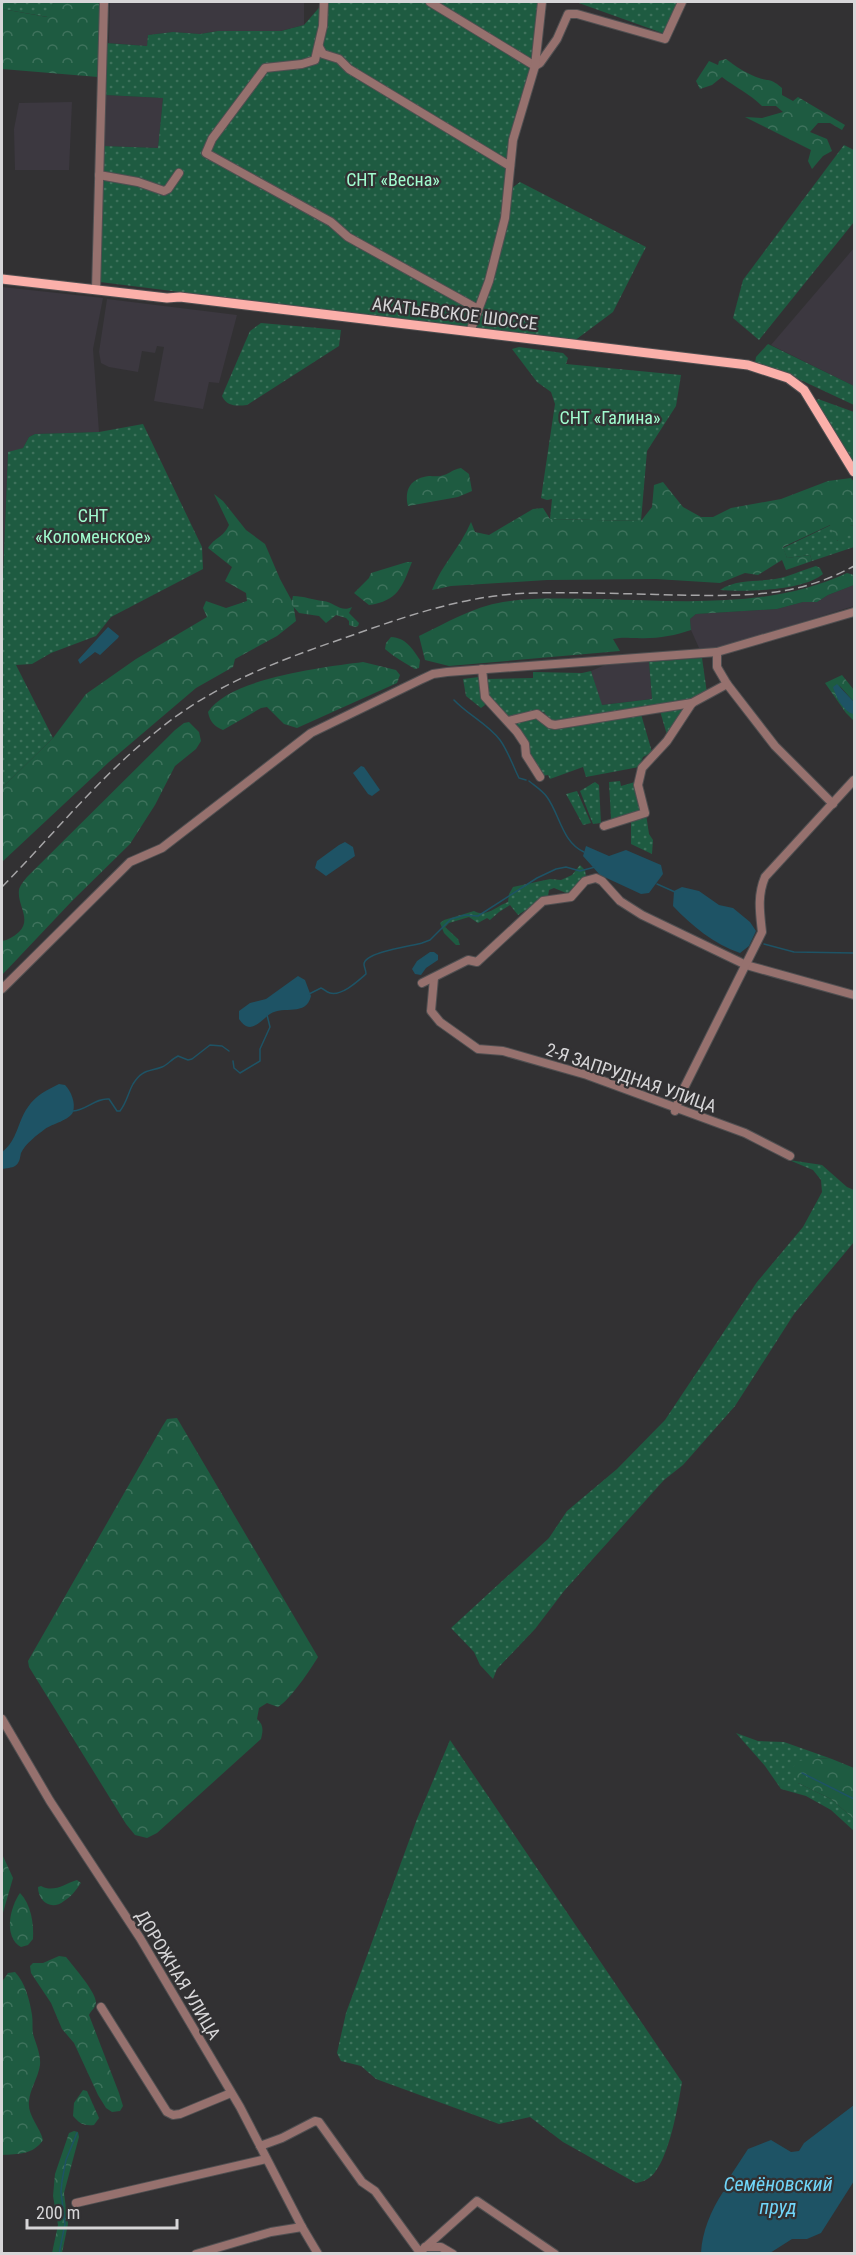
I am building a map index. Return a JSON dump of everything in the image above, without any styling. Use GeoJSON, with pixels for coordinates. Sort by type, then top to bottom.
{"type":"FeatureCollection","features":[{"type":"Feature","properties":{"kind":"main road","name":"АКАТЬЕВСКОЕ ШОССЕ"},"geometry":{"type":"LineString","coordinates":[[2,279],[167,298],[180,297],[748,365],[788,378],[804,390],[855,472]]}},
{"type":"Feature","properties":{"kind":"street"},"geometry":{"type":"LineString","coordinates":[[96,290],[104,2]]}},
{"type":"Feature","properties":{"kind":"street"},"geometry":{"type":"LineString","coordinates":[[324,2],[323,26],[315,60],[302,64],[265,68],[212,139],[206,153],[331,222],[348,237],[478,309]]}},
{"type":"Feature","properties":{"kind":"street"},"geometry":{"type":"LineString","coordinates":[[430,2],[535,66]]}},
{"type":"Feature","properties":{"kind":"street"},"geometry":{"type":"LineString","coordinates":[[471,329],[489,282],[505,218],[516,131],[535,66],[542,2]]}},
{"type":"Feature","properties":{"kind":"street"},"geometry":{"type":"LineString","coordinates":[[535,66],[540,63],[556,39],[568,14],[577,14],[661,39],[667,36],[682,2]]}},
{"type":"Feature","properties":{"kind":"street"},"geometry":{"type":"LineString","coordinates":[[319,47],[323,54],[339,59],[349,69],[510,166]]}},
{"type":"Feature","properties":{"kind":"street"},"geometry":{"type":"LineString","coordinates":[[99,175],[138,182],[164,191],[179,173]]}},
{"type":"Feature","properties":{"kind":"street"},"geometry":{"type":"LineString","coordinates":[[2,989],[130,862],[162,848],[301,739],[434,674],[717,652],[855,612]]}},
{"type":"Feature","properties":{"kind":"street"},"geometry":{"type":"LineString","coordinates":[[717,652],[717,667],[727,684],[775,746],[833,804]]}},
{"type":"Feature","properties":{"kind":"street"},"geometry":{"type":"LineString","coordinates":[[482,669],[485,697],[508,721],[525,744],[526,755],[540,777]]}},
{"type":"Feature","properties":{"kind":"street"},"geometry":{"type":"LineString","coordinates":[[508,721],[537,714],[555,725],[692,703],[727,684]]}},
{"type":"Feature","properties":{"kind":"street"},"geometry":{"type":"LineString","coordinates":[[604,826],[645,813],[638,785],[642,768],[667,741],[692,703]]}},
{"type":"Feature","properties":{"kind":"street"},"geometry":{"type":"LineString","coordinates":[[676,1109],[762,932],[759,902],[760,888],[765,877],[855,780]]}},
{"type":"Feature","properties":{"kind":"street"},"geometry":{"type":"LineString","coordinates":[[422,983],[468,960],[477,962],[543,902],[571,897],[585,881],[596,878],[602,881],[620,902],[642,915],[746,965],[855,995]]}},
{"type":"Feature","properties":{"kind":"street","name":"2-Я ЗАПРУДНАЯ УЛИЦА"},"geometry":{"type":"LineString","coordinates":[[434,978],[431,1011],[440,1022],[478,1049],[503,1051],[587,1075],[746,1133],[790,1156]]}},
{"type":"Feature","properties":{"kind":"street","name":"ДОРОЖНАЯ УЛИЦА"},"geometry":{"type":"LineString","coordinates":[[2,1719],[50,1802],[140,1938],[231,2093],[318,2253]]}},
{"type":"Feature","properties":{"kind":"street"},"geometry":{"type":"LineString","coordinates":[[101,2007],[167,2112],[173,2115],[180,2114],[231,2093]]}},
{"type":"Feature","properties":{"kind":"street"},"geometry":{"type":"LineString","coordinates":[[260,2146],[282,2138],[315,2121],[319,2122],[362,2182],[375,2191],[422,2251]]}},
{"type":"Feature","properties":{"kind":"street"},"geometry":{"type":"LineString","coordinates":[[76,2203],[266,2159]]}},
{"type":"Feature","properties":{"kind":"street"},"geometry":{"type":"LineString","coordinates":[[422,2251],[477,2201],[555,2253]]}},
{"type":"Feature","properties":{"kind":"street"},"geometry":{"type":"LineString","coordinates":[[196,2253],[271,2232],[302,2227]]}},
{"type":"Feature","properties":{"kind":"street"},"geometry":{"type":"LineString","coordinates":[[422,2251],[441,2247],[453,2253]]}},
{"type":"Feature","properties":{"kind":"shaded area"},"geometry":{"type":"Polygon","coordinates":[[[110,2],[304,2],[304,25],[280,31],[218,31],[199,34],[173,32],[148,35],[147,46],[109,43],[110,2]]]}},
{"type":"Feature","properties":{"kind":"shaded area"},"geometry":{"type":"Polygon","coordinates":[[[105,95],[163,98],[158,148],[103,146],[105,95]]]}},
{"type":"Feature","properties":{"kind":"shaded area"},"geometry":{"type":"Polygon","coordinates":[[[72,102],[69,170],[15,170],[14,129],[19,103],[72,102]]]}},
{"type":"Feature","properties":{"kind":"shaded area"},"geometry":{"type":"Polygon","coordinates":[[[854,248],[854,386],[771,345],[854,248]]]}},
{"type":"Feature","properties":{"kind":"shaded area"},"geometry":{"type":"Polygon","coordinates":[[[2,287],[103,298],[93,349],[99,432],[35,434],[29,437],[23,448],[8,453],[2,601],[2,287]]]}},
{"type":"Feature","properties":{"kind":"shaded area"},"geometry":{"type":"Polygon","coordinates":[[[107,299],[237,315],[219,383],[209,382],[203,409],[154,401],[164,347],[157,346],[155,353],[142,351],[138,372],[109,367],[101,363],[99,352],[107,299]]]}},
{"type":"Feature","properties":{"kind":"shaded area"},"geometry":{"type":"Polygon","coordinates":[[[854,585],[854,606],[720,648],[699,648],[691,630],[690,619],[696,614],[777,609],[803,602],[817,602],[854,585]]]}},
{"type":"Feature","properties":{"kind":"shaded area"},"geometry":{"type":"Polygon","coordinates":[[[649,662],[652,699],[601,705],[591,671],[605,665],[649,662]]]}},
{"type":"Feature","properties":{"kind":"green space"},"geometry":{"type":"Polygon","coordinates":[[[2,2],[54,2],[48,17],[2,9],[2,2]]]}},
{"type":"Feature","properties":{"kind":"green space"},"geometry":{"type":"Polygon","coordinates":[[[54,2],[101,2],[98,77],[2,69],[2,9],[47,17],[54,2]]]}},
{"type":"Feature","properties":{"kind":"green space","name":"СНТ «Весна»"},"geometry":{"type":"Polygon","coordinates":[[[324,2],[542,2],[535,66],[513,140],[508,191],[520,182],[646,247],[613,312],[574,341],[100,282],[103,146],[158,148],[163,98],[105,95],[106,43],[147,46],[148,35],[173,32],[200,34],[218,31],[281,31],[304,25],[324,2]]]}},
{"type":"Feature","properties":{"kind":"green space"},"geometry":{"type":"Polygon","coordinates":[[[576,2],[681,2],[665,34],[576,2]]]}},
{"type":"Feature","properties":{"kind":"green space"},"geometry":{"type":"Polygon","coordinates":[[[726,59],[752,75],[775,82],[782,88],[782,95],[793,101],[798,97],[845,125],[842,130],[830,123],[818,123],[810,132],[827,139],[832,151],[823,156],[812,169],[808,161],[811,150],[745,117],[762,118],[783,112],[776,106],[762,106],[722,77],[712,85],[700,89],[696,81],[709,61],[718,65],[719,61],[726,59]]]}},
{"type":"Feature","properties":{"kind":"green space"},"geometry":{"type":"Polygon","coordinates":[[[844,145],[854,150],[854,222],[759,340],[733,318],[743,280],[844,145]]]}},
{"type":"Feature","properties":{"kind":"green space"},"geometry":{"type":"Polygon","coordinates":[[[261,323],[341,330],[339,346],[247,405],[229,404],[222,396],[250,331],[261,323]]]}},
{"type":"Feature","properties":{"kind":"green space"},"geometry":{"type":"Polygon","coordinates":[[[768,344],[854,386],[854,405],[792,376],[755,363],[756,357],[768,344]]]}},
{"type":"Feature","properties":{"kind":"green space","name":"СНТ «Галина»"},"geometry":{"type":"Polygon","coordinates":[[[519,347],[563,353],[568,358],[566,364],[681,375],[676,406],[647,451],[641,521],[550,519],[552,499],[541,498],[555,404],[551,392],[537,382],[512,349],[519,347]]]}},
{"type":"Feature","properties":{"kind":"green space"},"geometry":{"type":"Polygon","coordinates":[[[818,399],[854,412],[854,465],[816,401],[818,399]]]}},
{"type":"Feature","properties":{"kind":"green space","name":"СНТ «Коломенское»"},"geometry":{"type":"Polygon","coordinates":[[[143,424],[202,547],[203,569],[111,617],[96,636],[51,653],[32,664],[16,665],[53,738],[2,788],[2,601],[8,452],[23,448],[29,437],[35,434],[99,432],[143,424]]]}},
{"type":"Feature","properties":{"kind":"green space"},"geometry":{"type":"Polygon","coordinates":[[[461,468],[469,474],[472,491],[458,497],[408,506],[407,494],[413,482],[423,477],[442,476],[461,468]]]}},
{"type":"Feature","properties":{"kind":"green space"},"geometry":{"type":"Polygon","coordinates":[[[851,478],[854,482],[854,525],[850,526],[852,534],[836,541],[830,525],[783,547],[787,558],[810,555],[812,561],[786,570],[782,560],[758,575],[745,573],[720,583],[656,579],[547,580],[451,586],[432,590],[471,522],[475,532],[489,535],[533,509],[543,508],[550,519],[641,521],[652,507],[654,485],[663,482],[683,507],[701,517],[713,517],[731,508],[781,499],[828,481],[851,478]]]}},
{"type":"Feature","properties":{"kind":"green space"},"geometry":{"type":"Polygon","coordinates":[[[214,494],[223,501],[246,530],[265,544],[293,603],[296,621],[277,636],[235,659],[233,667],[196,688],[109,762],[2,862],[2,788],[53,738],[86,694],[136,659],[207,617],[203,608],[206,601],[226,608],[247,601],[246,593],[225,581],[232,567],[208,548],[229,525],[214,494]]]}},
{"type":"Feature","properties":{"kind":"green space"},"geometry":{"type":"Polygon","coordinates":[[[831,525],[837,541],[850,526],[854,525],[854,547],[812,561],[810,555],[787,558],[783,548],[831,525]]]}},
{"type":"Feature","properties":{"kind":"green space"},"geometry":{"type":"Polygon","coordinates":[[[412,562],[402,586],[387,600],[369,605],[354,593],[371,573],[412,562]]]}},
{"type":"Feature","properties":{"kind":"green space"},"geometry":{"type":"Polygon","coordinates":[[[816,566],[823,574],[802,584],[773,589],[720,590],[740,582],[780,578],[816,566]]]}},
{"type":"Feature","properties":{"kind":"green space"},"geometry":{"type":"Polygon","coordinates":[[[847,573],[854,575],[854,585],[817,602],[803,602],[777,609],[696,614],[690,619],[691,630],[685,632],[658,637],[613,639],[620,651],[449,666],[425,660],[419,636],[470,612],[503,602],[527,599],[694,601],[757,598],[818,585],[847,573]]]}},
{"type":"Feature","properties":{"kind":"green space"},"geometry":{"type":"Polygon","coordinates":[[[293,596],[327,602],[344,609],[352,607],[349,613],[359,623],[358,626],[349,625],[346,618],[336,615],[326,623],[319,616],[299,613],[291,604],[293,596]]]}},
{"type":"Feature","properties":{"kind":"green space"},"geometry":{"type":"Polygon","coordinates":[[[391,637],[401,639],[411,648],[420,660],[419,668],[415,669],[385,649],[391,637]]]}},
{"type":"Feature","properties":{"kind":"green space"},"geometry":{"type":"Polygon","coordinates":[[[702,658],[707,693],[690,700],[550,722],[544,712],[507,719],[488,698],[487,679],[533,678],[533,672],[582,673],[591,671],[602,705],[652,699],[649,662],[702,658]]]}},
{"type":"Feature","properties":{"kind":"green space"},"geometry":{"type":"Polygon","coordinates":[[[363,662],[396,670],[400,675],[397,683],[297,728],[284,724],[267,707],[261,708],[223,730],[213,723],[208,712],[219,700],[256,683],[303,671],[363,662]]]}},
{"type":"Feature","properties":{"kind":"green space"},"geometry":{"type":"Polygon","coordinates":[[[842,675],[854,690],[854,702],[839,685],[854,713],[854,721],[825,683],[842,675]]]}},
{"type":"Feature","properties":{"kind":"green space"},"geometry":{"type":"Polygon","coordinates":[[[479,677],[485,705],[481,708],[466,696],[463,679],[479,677]]]}},
{"type":"Feature","properties":{"kind":"green space"},"geometry":{"type":"Polygon","coordinates":[[[682,708],[683,713],[667,735],[660,711],[682,708]]]}},
{"type":"Feature","properties":{"kind":"green space"},"geometry":{"type":"Polygon","coordinates":[[[641,714],[652,752],[643,757],[639,767],[586,777],[583,767],[550,779],[548,775],[542,776],[512,724],[537,717],[549,727],[641,714]]]}},
{"type":"Feature","properties":{"kind":"green space"},"geometry":{"type":"Polygon","coordinates":[[[189,722],[199,732],[201,741],[196,749],[175,766],[155,805],[130,844],[2,975],[2,941],[19,932],[23,927],[24,917],[19,896],[22,883],[175,730],[189,722]]]}},
{"type":"Feature","properties":{"kind":"green space"},"geometry":{"type":"Polygon","coordinates":[[[620,781],[621,786],[635,782],[642,811],[614,820],[611,819],[609,782],[620,781]]]}},
{"type":"Feature","properties":{"kind":"green space"},"geometry":{"type":"Polygon","coordinates":[[[595,782],[599,785],[601,823],[593,824],[580,791],[595,782]]]}},
{"type":"Feature","properties":{"kind":"green space"},"geometry":{"type":"Polygon","coordinates":[[[577,791],[591,823],[583,825],[566,794],[577,791]]]}},
{"type":"Feature","properties":{"kind":"green space"},"geometry":{"type":"Polygon","coordinates":[[[646,814],[649,834],[653,840],[652,854],[631,844],[631,818],[646,814]]]}},
{"type":"Feature","properties":{"kind":"green space"},"geometry":{"type":"Polygon","coordinates":[[[580,865],[585,870],[586,877],[571,895],[554,888],[549,890],[548,896],[518,915],[510,905],[490,920],[487,918],[478,923],[469,917],[449,923],[445,927],[458,939],[460,945],[456,945],[444,933],[440,923],[444,920],[474,911],[487,912],[508,902],[513,887],[550,879],[561,880],[572,875],[580,865]]]}},
{"type":"Feature","properties":{"kind":"green space"},"geometry":{"type":"Polygon","coordinates":[[[789,1160],[822,1165],[847,1187],[854,1190],[854,1242],[794,1314],[735,1406],[683,1465],[664,1480],[564,1591],[535,1629],[497,1669],[493,1679],[480,1665],[474,1652],[451,1628],[549,1538],[567,1511],[617,1469],[665,1420],[757,1282],[803,1227],[822,1192],[821,1180],[813,1170],[789,1160]]]}},
{"type":"Feature","properties":{"kind":"green space"},"geometry":{"type":"Polygon","coordinates":[[[177,1418],[318,1657],[283,1704],[278,1707],[267,1703],[259,1708],[257,1719],[262,1728],[261,1739],[157,1833],[147,1838],[135,1835],[126,1824],[29,1667],[28,1661],[162,1427],[167,1419],[177,1418]]]}},
{"type":"Feature","properties":{"kind":"green space"},"geometry":{"type":"Polygon","coordinates":[[[736,1733],[758,1741],[784,1742],[832,1759],[814,1758],[798,1783],[831,1799],[854,1819],[854,1831],[831,1810],[806,1796],[781,1789],[765,1766],[736,1733]]]}},
{"type":"Feature","properties":{"kind":"green space"},"geometry":{"type":"Polygon","coordinates":[[[450,1740],[682,2082],[673,2129],[665,2153],[655,2172],[644,2181],[636,2183],[563,2142],[530,2117],[499,2124],[376,2079],[361,2066],[341,2061],[337,2053],[346,2013],[417,1819],[450,1740]]]}},
{"type":"Feature","properties":{"kind":"green space"},"geometry":{"type":"Polygon","coordinates":[[[814,1758],[832,1759],[854,1768],[854,1819],[831,1799],[798,1783],[791,1769],[799,1761],[814,1758]]]}},
{"type":"Feature","properties":{"kind":"green space"},"geometry":{"type":"Polygon","coordinates":[[[2,1854],[13,1878],[2,1916],[2,1854]]]}},
{"type":"Feature","properties":{"kind":"green space"},"geometry":{"type":"Polygon","coordinates":[[[77,1880],[81,1883],[79,1886],[59,1904],[50,1905],[40,1897],[38,1887],[50,1889],[77,1880]]]}},
{"type":"Feature","properties":{"kind":"green space"},"geometry":{"type":"Polygon","coordinates":[[[20,1893],[29,1908],[33,1933],[33,1939],[28,1945],[21,1947],[15,1942],[10,1929],[13,1906],[20,1893]]]}},
{"type":"Feature","properties":{"kind":"green space"},"geometry":{"type":"Polygon","coordinates":[[[59,1956],[66,1957],[95,1997],[96,2004],[89,2015],[119,2093],[123,2106],[120,2111],[112,2112],[106,2108],[74,2043],[62,2029],[51,2003],[31,1973],[30,1966],[33,1963],[43,1963],[59,1956]]]}},
{"type":"Feature","properties":{"kind":"green space"},"geometry":{"type":"Polygon","coordinates":[[[15,1972],[22,1981],[28,1998],[33,2034],[40,2057],[39,2070],[31,2092],[29,2106],[43,2140],[30,2151],[2,2155],[2,1982],[8,1973],[15,1972]]]}},
{"type":"Feature","properties":{"kind":"green space"},"geometry":{"type":"Polygon","coordinates":[[[83,2090],[87,2091],[99,2118],[94,2125],[82,2124],[73,2116],[74,2103],[83,2090]]]}},
{"type":"Feature","properties":{"kind":"green space"},"geometry":{"type":"Polygon","coordinates":[[[78,2132],[79,2137],[64,2193],[68,2224],[62,2253],[52,2253],[58,2225],[53,2196],[55,2174],[69,2133],[78,2132]]]}},
{"type":"Feature","properties":{"kind":"water"},"geometry":{"type":"Polygon","coordinates":[[[108,627],[119,636],[118,638],[100,655],[95,652],[80,664],[78,660],[108,627]]]}},
{"type":"Feature","properties":{"kind":"water"},"geometry":{"type":"Polygon","coordinates":[[[837,684],[854,702],[853,714],[843,707],[838,699],[833,687],[837,684]]]}},
{"type":"Feature","properties":{"kind":"water"},"geometry":{"type":"Polygon","coordinates":[[[361,766],[380,790],[372,796],[368,794],[353,773],[361,766]]]}},
{"type":"Feature","properties":{"kind":"water"},"geometry":{"type":"Polygon","coordinates":[[[345,842],[353,847],[355,856],[326,876],[315,868],[317,861],[345,842]]]}},
{"type":"Feature","properties":{"kind":"water"},"geometry":{"type":"Polygon","coordinates":[[[586,846],[609,856],[626,850],[661,865],[663,874],[649,893],[641,894],[600,875],[583,856],[586,846]]]}},
{"type":"Feature","properties":{"kind":"water"},"geometry":{"type":"Polygon","coordinates":[[[682,887],[699,891],[719,905],[733,908],[750,922],[756,931],[749,946],[740,953],[730,949],[704,934],[688,921],[673,906],[674,891],[682,887]]]}},
{"type":"Feature","properties":{"kind":"water"},"geometry":{"type":"Polygon","coordinates":[[[430,952],[438,955],[438,960],[426,968],[421,975],[415,974],[412,969],[417,961],[430,952]]]}},
{"type":"Feature","properties":{"kind":"water"},"geometry":{"type":"Polygon","coordinates":[[[298,976],[305,980],[311,996],[300,1009],[270,1014],[250,1027],[245,1026],[239,1019],[239,1011],[250,1003],[266,999],[298,976]]]}},
{"type":"Feature","properties":{"kind":"water"},"geometry":{"type":"Polygon","coordinates":[[[59,1084],[65,1085],[72,1097],[74,1109],[71,1115],[45,1129],[32,1140],[21,1153],[17,1165],[2,1169],[2,1152],[11,1142],[28,1107],[38,1096],[59,1084]]]}},
{"type":"Feature","properties":{"kind":"water","name":"Семёновский пруд"},"geometry":{"type":"Polygon","coordinates":[[[854,2105],[854,2181],[821,2233],[807,2239],[792,2239],[770,2253],[701,2253],[705,2229],[711,2214],[723,2192],[731,2189],[733,2183],[731,2175],[748,2149],[771,2140],[791,2152],[799,2151],[804,2143],[854,2105]]]}},
{"type":"Feature","properties":{"kind":"waterway"},"geometry":{"type":"LineString","coordinates":[[454,700],[495,734],[506,749],[519,778],[526,780]]}},
{"type":"Feature","properties":{"kind":"waterway"},"geometry":{"type":"LineString","coordinates":[[529,781],[545,795],[571,842],[584,852]]}},
{"type":"Feature","properties":{"kind":"waterway"},"geometry":{"type":"LineString","coordinates":[[309,994],[321,988],[330,993],[345,990],[366,974],[364,964],[372,956],[430,940],[451,919],[465,915],[478,916],[537,878],[556,869],[566,867],[580,871],[595,867]]}},
{"type":"Feature","properties":{"kind":"waterway"},"geometry":{"type":"LineString","coordinates":[[657,884],[675,892]]}},
{"type":"Feature","properties":{"kind":"waterway"},"geometry":{"type":"LineString","coordinates":[[764,944],[794,952],[854,953]]}},
{"type":"Feature","properties":{"kind":"waterway"},"geometry":{"type":"LineString","coordinates":[[233,1061],[234,1068],[240,1073],[260,1061],[260,1049],[270,1027],[267,1015]]}},
{"type":"Feature","properties":{"kind":"waterway"},"geometry":{"type":"LineString","coordinates":[[73,1111],[104,1099],[109,1099],[117,1111],[120,1111],[136,1079],[143,1073],[162,1067],[178,1056],[188,1060],[192,1059],[210,1045],[222,1046],[229,1051]]}},
{"type":"Feature","properties":{"kind":"waterway"},"geometry":{"type":"LineString","coordinates":[[802,1773],[854,1799]]}},
{"type":"Feature","properties":{"kind":"waterway"},"geometry":{"type":"LineString","coordinates":[[59,2254],[65,2224],[62,2181],[66,2160],[77,2133]]}},
{"type":"Feature","properties":{"kind":"railway"},"geometry":{"type":"LineString","coordinates":[[2,887],[96,786],[157,731],[202,699],[250,674],[301,653],[442,606],[487,597],[534,593],[747,595],[790,590],[854,566]]}}]}
